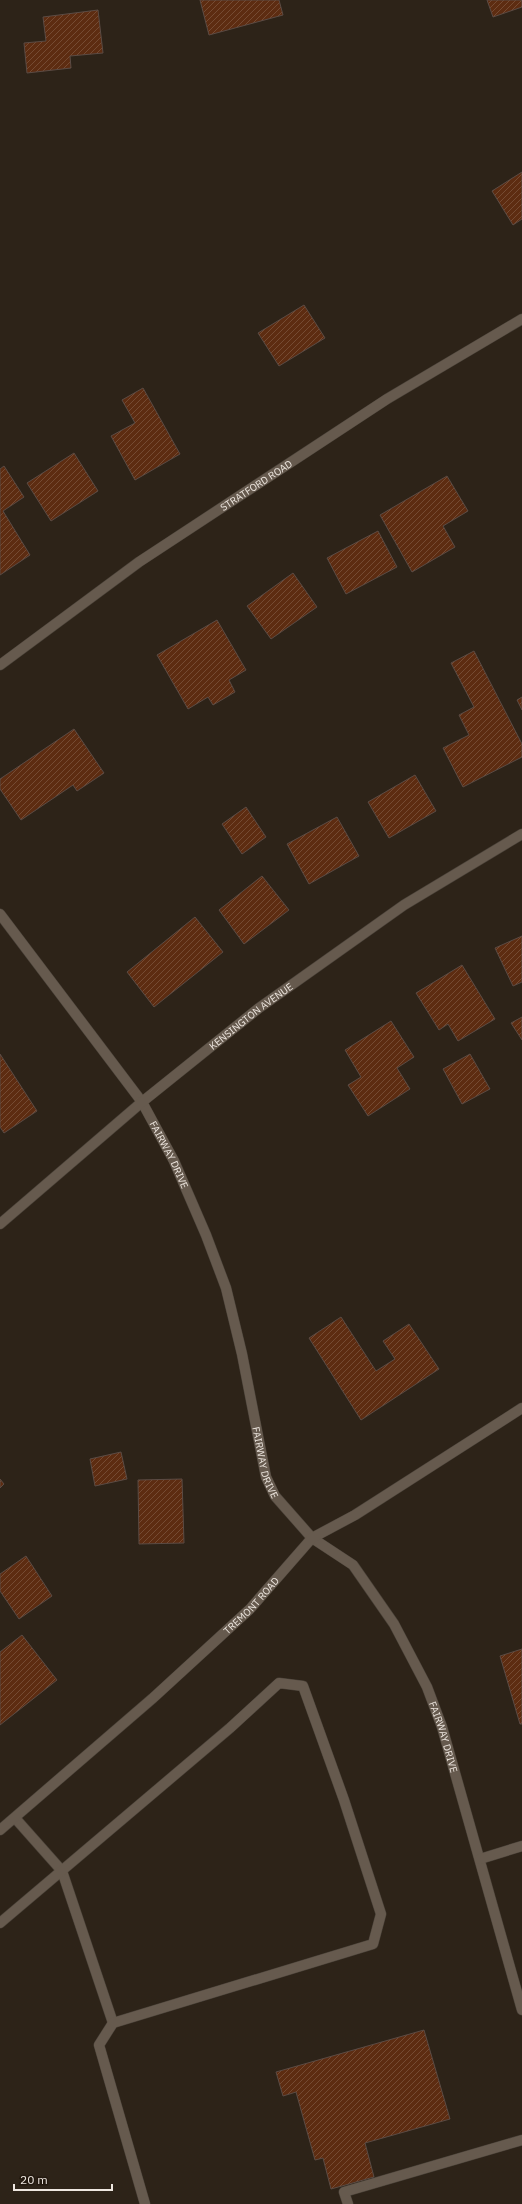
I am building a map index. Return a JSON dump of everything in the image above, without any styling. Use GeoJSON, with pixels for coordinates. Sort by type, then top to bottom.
{"type":"FeatureCollection","features":[{"type":"Feature","properties":{"kind":"street","name":"STRATFORD ROAD"},"geometry":{"type":"LineString","coordinates":[[0,665],[139,562],[387,399],[522,318]]}},
{"type":"Feature","properties":{"kind":"street","name":"KENSINGTON AVENUE"},"geometry":{"type":"LineString","coordinates":[[0,1224],[142,1102],[259,1008],[404,906],[522,834]]}},
{"type":"Feature","properties":{"kind":"street","name":"FAIRWAY DRIVE"},"geometry":{"type":"LineString","coordinates":[[0,914],[142,1102],[174,1161],[206,1235],[226,1288],[242,1354],[266,1476],[275,1496],[312,1538],[354,1565],[394,1624],[430,1693],[442,1727],[522,2010]]}},
{"type":"Feature","properties":{"kind":"street","name":"TREMONT ROAD"},"geometry":{"type":"LineString","coordinates":[[0,1830],[153,1698],[244,1615],[312,1538],[355,1515],[522,1408]]}},
{"type":"Feature","properties":{"kind":"street"},"geometry":{"type":"LineString","coordinates":[[0,1923],[230,1728],[279,1683],[303,1686],[344,1800],[381,1914],[373,1944],[113,2022],[99,2045],[145,2204]]}},
{"type":"Feature","properties":{"kind":"street"},"geometry":{"type":"LineString","coordinates":[[15,1818],[62,1871],[113,2022]]}},
{"type":"Feature","properties":{"kind":"street"},"geometry":{"type":"LineString","coordinates":[[480,1859],[522,1846]]}},
{"type":"Feature","properties":{"kind":"street"},"geometry":{"type":"LineString","coordinates":[[348,2204],[344,2192],[522,2140]]}},
{"type":"Feature","properties":{"kind":"building"},"geometry":{"type":"Polygon","coordinates":[[[200,0],[279,0],[283,15],[209,35],[200,0]]]}},
{"type":"Feature","properties":{"kind":"building"},"geometry":{"type":"Polygon","coordinates":[[[487,0],[522,0],[522,7],[493,17],[487,0]]]}},
{"type":"Feature","properties":{"kind":"building"},"geometry":{"type":"Polygon","coordinates":[[[98,10],[103,53],[70,56],[71,68],[27,73],[24,43],[46,41],[43,17],[98,10]]]}},
{"type":"Feature","properties":{"kind":"building"},"geometry":{"type":"Polygon","coordinates":[[[522,172],[522,219],[513,225],[492,191],[522,172]]]}},
{"type":"Feature","properties":{"kind":"building"},"geometry":{"type":"Polygon","coordinates":[[[304,305],[325,338],[279,366],[258,333],[304,305]]]}},
{"type":"Feature","properties":{"kind":"building"},"geometry":{"type":"Polygon","coordinates":[[[143,388],[180,454],[135,480],[111,436],[135,423],[122,400],[143,388]]]}},
{"type":"Feature","properties":{"kind":"building"},"geometry":{"type":"Polygon","coordinates":[[[74,453],[98,491],[51,521],[27,483],[74,453]]]}},
{"type":"Feature","properties":{"kind":"building"},"geometry":{"type":"Polygon","coordinates":[[[4,466],[24,497],[3,511],[30,555],[0,575],[0,469],[4,466]]]}},
{"type":"Feature","properties":{"kind":"building"},"geometry":{"type":"Polygon","coordinates":[[[447,476],[468,511],[443,526],[455,547],[412,572],[380,515],[447,476]]]}},
{"type":"Feature","properties":{"kind":"building"},"geometry":{"type":"Polygon","coordinates":[[[378,531],[397,567],[346,594],[327,558],[378,531]]]}},
{"type":"Feature","properties":{"kind":"building"},"geometry":{"type":"Polygon","coordinates":[[[293,573],[317,607],[271,639],[247,606],[293,573]]]}},
{"type":"Feature","properties":{"kind":"building"},"geometry":{"type":"Polygon","coordinates":[[[217,620],[246,670],[229,680],[235,692],[213,705],[208,697],[188,709],[157,655],[217,620]]]}},
{"type":"Feature","properties":{"kind":"building"},"geometry":{"type":"Polygon","coordinates":[[[474,651],[522,744],[522,757],[463,787],[443,748],[469,735],[459,715],[474,707],[451,663],[474,651]]]}},
{"type":"Feature","properties":{"kind":"building"},"geometry":{"type":"Polygon","coordinates":[[[522,697],[522,710],[517,700],[522,697]]]}},
{"type":"Feature","properties":{"kind":"building"},"geometry":{"type":"Polygon","coordinates":[[[74,729],[104,773],[77,791],[73,785],[21,820],[0,789],[0,779],[74,729]]]}},
{"type":"Feature","properties":{"kind":"building"},"geometry":{"type":"Polygon","coordinates":[[[415,775],[436,811],[389,838],[368,802],[415,775]]]}},
{"type":"Feature","properties":{"kind":"building"},"geometry":{"type":"Polygon","coordinates":[[[246,807],[266,837],[242,854],[222,824],[246,807]]]}},
{"type":"Feature","properties":{"kind":"building"},"geometry":{"type":"Polygon","coordinates":[[[337,817],[359,856],[309,884],[287,844],[337,817]]]}},
{"type":"Feature","properties":{"kind":"building"},"geometry":{"type":"Polygon","coordinates":[[[262,876],[289,910],[244,944],[219,910],[262,876]]]}},
{"type":"Feature","properties":{"kind":"building"},"geometry":{"type":"Polygon","coordinates":[[[195,917],[223,952],[154,1007],[127,972],[195,917]]]}},
{"type":"Feature","properties":{"kind":"building"},"geometry":{"type":"Polygon","coordinates":[[[522,936],[522,982],[513,986],[495,948],[522,936]]]}},
{"type":"Feature","properties":{"kind":"building"},"geometry":{"type":"Polygon","coordinates":[[[462,965],[495,1019],[458,1041],[448,1024],[439,1030],[416,993],[462,965]]]}},
{"type":"Feature","properties":{"kind":"building"},"geometry":{"type":"Polygon","coordinates":[[[522,1017],[522,1040],[511,1023],[522,1017]]]}},
{"type":"Feature","properties":{"kind":"building"},"geometry":{"type":"Polygon","coordinates":[[[391,1021],[414,1057],[397,1068],[410,1089],[368,1116],[348,1085],[361,1077],[345,1050],[391,1021]]]}},
{"type":"Feature","properties":{"kind":"building"},"geometry":{"type":"Polygon","coordinates":[[[0,1054],[37,1111],[4,1133],[0,1127],[0,1054]]]}},
{"type":"Feature","properties":{"kind":"building"},"geometry":{"type":"Polygon","coordinates":[[[470,1054],[490,1089],[462,1104],[443,1069],[470,1054]]]}},
{"type":"Feature","properties":{"kind":"building"},"geometry":{"type":"Polygon","coordinates":[[[341,1317],[376,1371],[395,1359],[383,1341],[409,1324],[439,1369],[361,1420],[309,1338],[341,1317]]]}},
{"type":"Feature","properties":{"kind":"building"},"geometry":{"type":"Polygon","coordinates":[[[121,1452],[127,1479],[95,1486],[90,1459],[121,1452]]]}},
{"type":"Feature","properties":{"kind":"building"},"geometry":{"type":"Polygon","coordinates":[[[0,1479],[4,1484],[0,1488],[0,1479]]]}},
{"type":"Feature","properties":{"kind":"building"},"geometry":{"type":"Polygon","coordinates":[[[182,1479],[184,1543],[139,1544],[138,1480],[182,1479]]]}},
{"type":"Feature","properties":{"kind":"building"},"geometry":{"type":"Polygon","coordinates":[[[26,1556],[52,1596],[19,1619],[0,1591],[0,1574],[26,1556]]]}},
{"type":"Feature","properties":{"kind":"building"},"geometry":{"type":"Polygon","coordinates":[[[22,1635],[57,1680],[0,1725],[0,1652],[22,1635]]]}},
{"type":"Feature","properties":{"kind":"building"},"geometry":{"type":"Polygon","coordinates":[[[522,1649],[522,1724],[520,1724],[500,1656],[522,1649]]]}},
{"type":"Feature","properties":{"kind":"building"},"geometry":{"type":"Polygon","coordinates":[[[424,2030],[450,2119],[365,2143],[374,2177],[331,2189],[323,2158],[315,2160],[296,2092],[283,2096],[276,2072],[424,2030]]]}}]}
